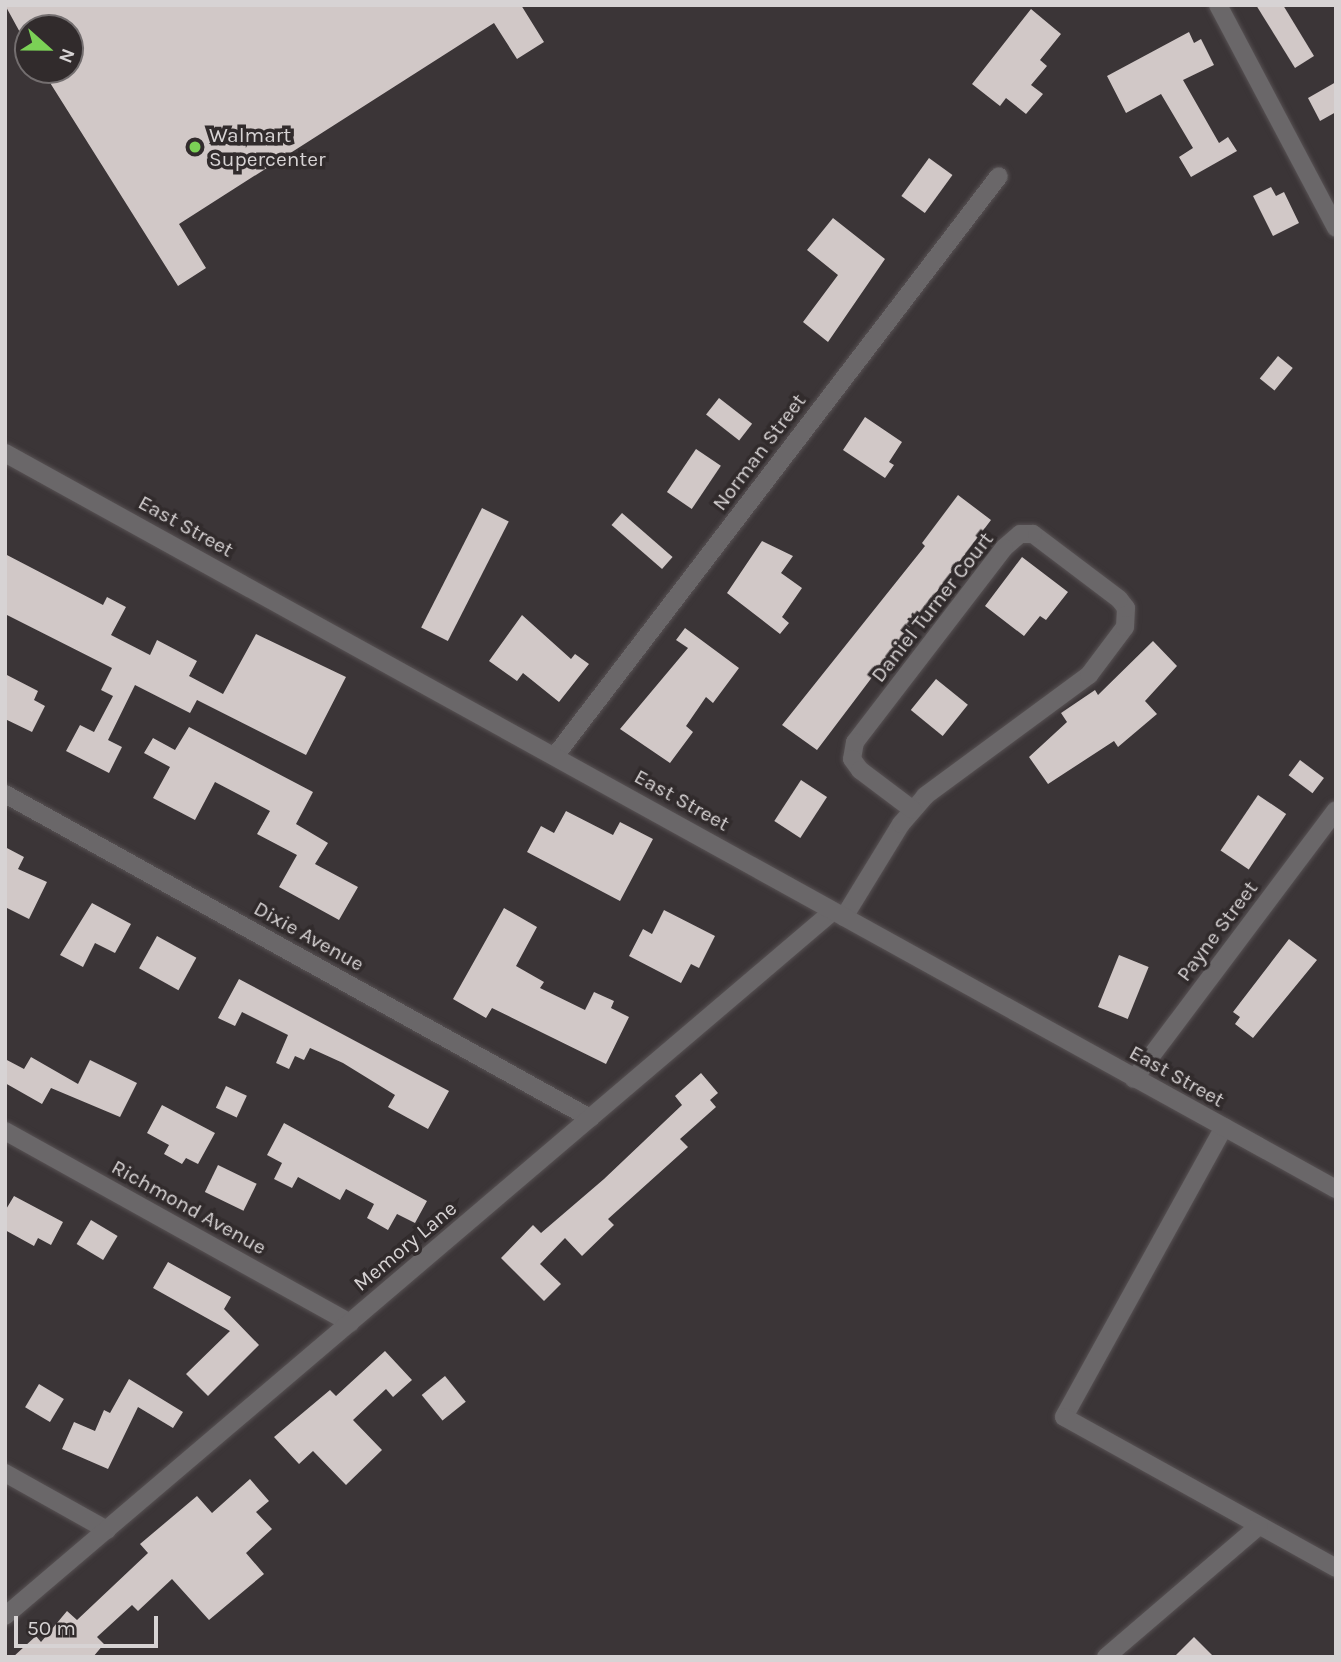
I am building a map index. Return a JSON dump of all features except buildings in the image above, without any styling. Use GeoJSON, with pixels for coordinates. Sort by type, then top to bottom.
{"type":"FeatureCollection","features":[{"type":"Feature","properties":{"kind":"street"},"geometry":{"type":"LineString","coordinates":[[1218,5],[1336,228]]}},
{"type":"Feature","properties":{"kind":"street","name":"Norman Street"},"geometry":{"type":"LineString","coordinates":[[555,756],[999,176]]}},
{"type":"Feature","properties":{"kind":"street","name":"East Street"},"geometry":{"type":"LineString","coordinates":[[5,453],[1336,1189]]}},
{"type":"Feature","properties":{"kind":"street","name":"Daniel Turner Court"},"geometry":{"type":"LineString","coordinates":[[839,914],[925,796],[1089,675],[1125,627],[1126,608],[1119,599],[1033,534],[1020,534],[1004,548],[855,742],[852,759],[860,771],[913,810]]}},
{"type":"Feature","properties":{"kind":"street","name":"Dixie Avenue"},"geometry":{"type":"LineString","coordinates":[[5,794],[590,1118]]}},
{"type":"Feature","properties":{"kind":"street","name":"Payne Street"},"geometry":{"type":"LineString","coordinates":[[1134,1079],[1336,810]]}},
{"type":"Feature","properties":{"kind":"street","name":"Memory Lane"},"geometry":{"type":"LineString","coordinates":[[5,1616],[590,1118],[839,914]]}},
{"type":"Feature","properties":{"kind":"street"},"geometry":{"type":"LineString","coordinates":[[1224,1127],[1064,1416],[1336,1568]]}},
{"type":"Feature","properties":{"kind":"street","name":"Richmond Avenue"},"geometry":{"type":"LineString","coordinates":[[5,1131],[350,1323]]}},
{"type":"Feature","properties":{"kind":"street"},"geometry":{"type":"LineString","coordinates":[[5,1473],[107,1530]]}},
{"type":"Feature","properties":{"kind":"street"},"geometry":{"type":"LineString","coordinates":[[1105,1657],[1259,1526]]}},
{"type":"Feature","properties":{"kind":"place","name":"Walmart Supercenter"},"geometry":{"type":"Point","coordinates":[195,147]}}]}
